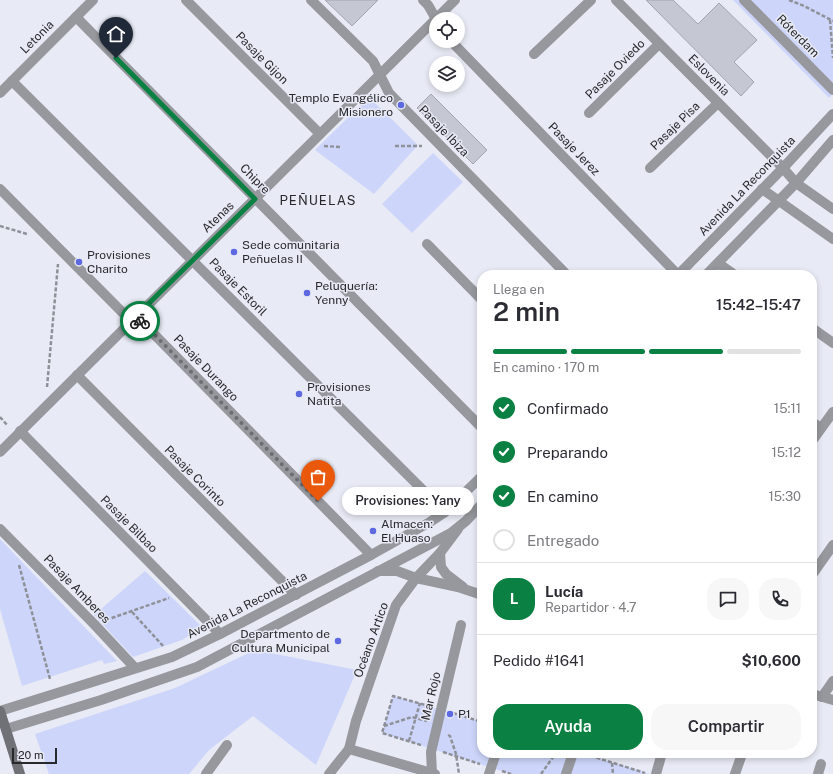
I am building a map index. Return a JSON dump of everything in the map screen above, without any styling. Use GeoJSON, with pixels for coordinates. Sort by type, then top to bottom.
{"type":"FeatureCollection","features":[{"type":"Feature","properties":{"kind":"main road"},"geometry":{"type":"LineString","coordinates":[[0,711],[20,774]]}},
{"type":"Feature","properties":{"kind":"street","name":"Letonia"},"geometry":{"type":"LineString","coordinates":[[0,93],[93,0]]}},
{"type":"Feature","properties":{"kind":"street","name":"Pasaje Gijon"},"geometry":{"type":"LineString","coordinates":[[186,0],[320,134]]}},
{"type":"Feature","properties":{"kind":"street","name":"Pasaje Ibiza"},"geometry":{"type":"LineString","coordinates":[[311,0],[372,62],[389,93],[562,270]]}},
{"type":"Feature","properties":{"kind":"street"},"geometry":{"type":"LineString","coordinates":[[423,0],[432,12]]}},
{"type":"Feature","properties":{"kind":"street","name":"Atenas"},"geometry":{"type":"LineString","coordinates":[[443,12],[455,0]]}},
{"type":"Feature","properties":{"kind":"street"},"geometry":{"type":"LineString","coordinates":[[534,54],[591,0]]}},
{"type":"Feature","properties":{"kind":"street","name":"Eslovenia"},"geometry":{"type":"LineString","coordinates":[[616,0],[783,168],[796,183],[833,210]]}},
{"type":"Feature","properties":{"kind":"street","name":"Róterdam"},"geometry":{"type":"LineString","coordinates":[[744,0],[833,90]]}},
{"type":"Feature","properties":{"kind":"street","name":"Chipre"},"geometry":{"type":"LineString","coordinates":[[76,17],[477,423]]}},
{"type":"Feature","properties":{"kind":"street","name":"Atenas"},"geometry":{"type":"LineString","coordinates":[[0,452],[429,26]]}},
{"type":"Feature","properties":{"kind":"street","name":"Pasaje Oviedo"},"geometry":{"type":"LineString","coordinates":[[589,113],[659,44]]}},
{"type":"Feature","properties":{"kind":"street","name":"Pasaje Jerez"},"geometry":{"type":"LineString","coordinates":[[458,48],[673,270]]}},
{"type":"Feature","properties":{"kind":"street","name":"Pasaje Estoril"},"geometry":{"type":"LineString","coordinates":[[12,81],[445,512]]}},
{"type":"Feature","properties":{"kind":"street","name":"Pasaje Pisa"},"geometry":{"type":"LineString","coordinates":[[650,168],[718,102]]}},
{"type":"Feature","properties":{"kind":"street","name":"Avenida La Reconquista"},"geometry":{"type":"LineString","coordinates":[[683,270],[783,168],[833,114]]}},
{"type":"Feature","properties":{"kind":"street"},"geometry":{"type":"LineString","coordinates":[[711,270],[796,183],[833,140]]}},
{"type":"Feature","properties":{"kind":"street","name":"Pasaje Durango"},"geometry":{"type":"LineString","coordinates":[[0,188],[122,312],[144,324],[371,555]]}},
{"type":"Feature","properties":{"kind":"street"},"geometry":{"type":"LineString","coordinates":[[762,189],[833,239]]}},
{"type":"Feature","properties":{"kind":"street"},"geometry":{"type":"LineString","coordinates":[[427,244],[477,295]]}},
{"type":"Feature","properties":{"kind":"street"},"geometry":{"type":"LineString","coordinates":[[718,263],[728,270]]}},
{"type":"Feature","properties":{"kind":"street"},"geometry":{"type":"LineString","coordinates":[[817,332],[833,343]]}},
{"type":"Feature","properties":{"kind":"street","name":"Pasaje Corinto"},"geometry":{"type":"LineString","coordinates":[[77,375],[296,595]]}},
{"type":"Feature","properties":{"kind":"street"},"geometry":{"type":"LineString","coordinates":[[817,434],[833,412]]}},
{"type":"Feature","properties":{"kind":"street"},"geometry":{"type":"LineString","coordinates":[[817,425],[821,428]]}},
{"type":"Feature","properties":{"kind":"street","name":"Pasaje Bilbao"},"geometry":{"type":"LineString","coordinates":[[20,431],[220,634]]}},
{"type":"Feature","properties":{"kind":"street","name":"Avenida La Reconquista"},"geometry":{"type":"LineString","coordinates":[[0,711],[172,657],[220,634],[371,555],[430,522],[445,512],[477,481]]}},
{"type":"Feature","properties":{"kind":"street"},"geometry":{"type":"LineString","coordinates":[[6,729],[197,668],[443,537],[459,526],[477,509]]}},
{"type":"Feature","properties":{"kind":"street","name":"Océano Artico"},"geometry":{"type":"LineString","coordinates":[[329,774],[349,749],[356,721],[396,605],[416,578],[440,553],[459,526]]}},
{"type":"Feature","properties":{"kind":"street","name":"Pasaje Amberes"},"geometry":{"type":"LineString","coordinates":[[0,529],[94,624],[135,668]]}},
{"type":"Feature","properties":{"kind":"street"},"geometry":{"type":"LineString","coordinates":[[817,568],[833,545]]}},
{"type":"Feature","properties":{"kind":"street"},"geometry":{"type":"LineString","coordinates":[[440,553],[441,567],[446,574],[468,591]]}},
{"type":"Feature","properties":{"kind":"street"},"geometry":{"type":"LineString","coordinates":[[378,571],[397,571],[416,578],[477,594]]}},
{"type":"Feature","properties":{"kind":"street","name":"Mar Rojo"},"geometry":{"type":"LineString","coordinates":[[433,774],[431,752],[461,625]]}},
{"type":"Feature","properties":{"kind":"street"},"geometry":{"type":"LineString","coordinates":[[822,697],[833,682]]}},
{"type":"Feature","properties":{"kind":"street"},"geometry":{"type":"LineString","coordinates":[[817,696],[833,700]]}},
{"type":"Feature","properties":{"kind":"street"},"geometry":{"type":"LineString","coordinates":[[206,774],[227,745]]}},
{"type":"Feature","properties":{"kind":"street"},"geometry":{"type":"LineString","coordinates":[[349,749],[433,774]]}},
{"type":"Feature","properties":{"kind":"street"},"geometry":{"type":"LineString","coordinates":[[489,774],[494,758]]}},
{"type":"Feature","properties":{"kind":"street"},"geometry":{"type":"LineString","coordinates":[[566,774],[571,758]]}},
{"type":"Feature","properties":{"kind":"street"},"geometry":{"type":"LineString","coordinates":[[656,774],[661,758]]}},
{"type":"Feature","properties":{"kind":"street"},"geometry":{"type":"LineString","coordinates":[[735,774],[741,758]]}},
{"type":"Feature","properties":{"kind":"path"},"geometry":{"type":"LineString","coordinates":[[789,0],[832,21],[833,58]]}},
{"type":"Feature","properties":{"kind":"path"},"geometry":{"type":"LineString","coordinates":[[324,146],[340,147]]}},
{"type":"Feature","properties":{"kind":"path"},"geometry":{"type":"LineString","coordinates":[[395,146],[422,146]]}},
{"type":"Feature","properties":{"kind":"path"},"geometry":{"type":"LineString","coordinates":[[47,387],[59,249]]}},
{"type":"Feature","properties":{"kind":"path"},"geometry":{"type":"LineString","coordinates":[[0,417],[8,426]]}},
{"type":"Feature","properties":{"kind":"path"},"geometry":{"type":"LineString","coordinates":[[18,562],[50,679]]}},
{"type":"Feature","properties":{"kind":"path"},"geometry":{"type":"LineString","coordinates":[[94,624],[180,594]]}},
{"type":"Feature","properties":{"kind":"path"},"geometry":{"type":"LineString","coordinates":[[132,612],[172,657]]}},
{"type":"Feature","properties":{"kind":"path"},"geometry":{"type":"LineString","coordinates":[[409,741],[420,703]]}},
{"type":"Feature","properties":{"kind":"path"},"geometry":{"type":"LineString","coordinates":[[541,774],[552,758]]}},
{"type":"Feature","properties":{"kind":"path"},"geometry":{"type":"LineString","coordinates":[[596,758],[648,774]]}},
{"type":"Feature","properties":{"kind":"path"},"geometry":{"type":"LineString","coordinates":[[612,763],[614,774]]}},
{"type":"Feature","properties":{"kind":"shaded area"},"geometry":{"type":"Polygon","coordinates":[[[733,0],[833,0],[833,94],[829,98],[733,0]]]}},
{"type":"Feature","properties":{"kind":"shaded area"},"geometry":{"type":"Polygon","coordinates":[[[369,97],[418,145],[374,194],[315,150],[369,97]]]}},
{"type":"Feature","properties":{"kind":"shaded area"},"geometry":{"type":"Polygon","coordinates":[[[433,153],[463,182],[412,233],[382,204],[433,153]]]}},
{"type":"Feature","properties":{"kind":"shaded area"},"geometry":{"type":"Polygon","coordinates":[[[0,539],[117,661],[104,664],[102,660],[22,686],[0,609],[0,539]]]}},
{"type":"Feature","properties":{"kind":"shaded area"},"geometry":{"type":"Polygon","coordinates":[[[145,571],[202,627],[182,640],[133,657],[94,615],[145,571]]]}},
{"type":"Feature","properties":{"kind":"shaded area"},"geometry":{"type":"Polygon","coordinates":[[[255,650],[357,670],[316,765],[253,716],[209,750],[189,774],[49,774],[35,734],[175,688],[255,650]]]}},
{"type":"Feature","properties":{"kind":"shaded area"},"geometry":{"type":"Polygon","coordinates":[[[393,696],[477,721],[477,758],[598,758],[650,774],[511,774],[382,733],[393,696]]]}},
{"type":"Feature","properties":{"kind":"building"},"geometry":{"type":"Polygon","coordinates":[[[325,0],[378,0],[352,26],[325,0]]]}},
{"type":"Feature","properties":{"kind":"building"},"geometry":{"type":"Polygon","coordinates":[[[646,0],[673,0],[698,24],[719,3],[757,40],[734,62],[754,82],[741,96],[646,0]]]}},
{"type":"Feature","properties":{"kind":"building"},"geometry":{"type":"Polygon","coordinates":[[[431,94],[487,150],[473,164],[417,108],[431,94]]]}},
{"type":"Feature","properties":{"kind":"way so far"},"geometry":{"type":"LineString","coordinates":[[140,321],[318,501]]}},
{"type":"Feature","properties":{"kind":"place","name":"Templo Evangélico Misionero"},"geometry":{"type":"Point","coordinates":[401,105]}},
{"type":"Feature","properties":{"kind":"place","name":"Sede comunitaria Peñuelas II"},"geometry":{"type":"Point","coordinates":[234,252]}},
{"type":"Feature","properties":{"kind":"place","name":"Provisiones Charito"},"geometry":{"type":"Point","coordinates":[79,262]}},
{"type":"Feature","properties":{"kind":"place","name":"Peluquería: Yenny"},"geometry":{"type":"Point","coordinates":[307,293]}},
{"type":"Feature","properties":{"kind":"place","name":"Provisiones Natita"},"geometry":{"type":"Point","coordinates":[299,394]}},
{"type":"Feature","properties":{"kind":"place","name":"Provisiones: Yany"},"geometry":{"type":"Point","coordinates":[318,501]}},
{"type":"Feature","properties":{"kind":"place","name":"Almacen: El Huaso"},"geometry":{"type":"Point","coordinates":[373,531]}},
{"type":"Feature","properties":{"kind":"place","name":"Departmento de Cultura Municipal"},"geometry":{"type":"Point","coordinates":[338,641]}},
{"type":"Feature","properties":{"kind":"place","name":"P1"},"geometry":{"type":"Point","coordinates":[450,714]}},
{"type":"Feature","properties":{"kind":"district","name":"PEÑUELAS"},"geometry":{"type":"Point","coordinates":[318,200]}},
{"type":"Feature","properties":{"kind":"route"},"geometry":{"type":"LineString","coordinates":[[116,58],[255,199],[134,318],[140,321]]}}]}
